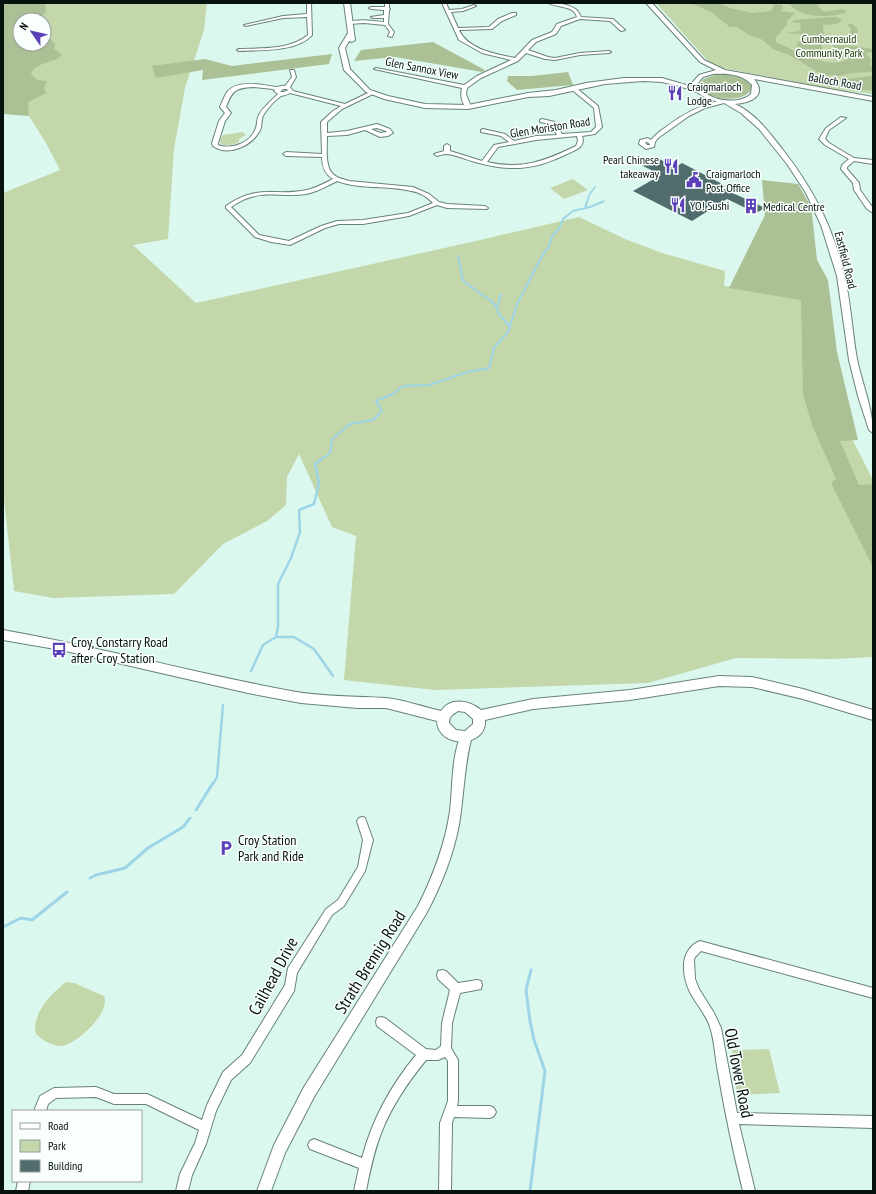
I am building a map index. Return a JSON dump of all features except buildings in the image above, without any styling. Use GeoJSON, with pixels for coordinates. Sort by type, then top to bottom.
{"type":"FeatureCollection","features":[{"type":"Feature","properties":{"kind":"main road"},"geometry":{"type":"LineString","coordinates":[[3,635],[61,645],[109,657],[301,698],[358,704],[386,703],[443,717]]}},
{"type":"Feature","properties":{"kind":"main road"},"geometry":{"type":"LineString","coordinates":[[478,716],[533,704],[630,695],[719,681],[752,682],[803,694],[873,715]]}},
{"type":"Feature","properties":{"kind":"main road"},"geometry":{"type":"LineString","coordinates":[[462,706],[471,708],[478,716],[479,723],[477,728],[471,734],[460,737],[449,733],[443,724],[443,717],[451,708],[462,706]]}},
{"type":"Feature","properties":{"kind":"street"},"geometry":{"type":"LineString","coordinates":[[239,50],[290,45],[304,41],[310,35],[309,3]]}},
{"type":"Feature","properties":{"kind":"street"},"geometry":{"type":"LineString","coordinates":[[344,60],[350,49],[352,41],[347,3]]}},
{"type":"Feature","properties":{"kind":"street"},"geometry":{"type":"LineString","coordinates":[[388,3],[386,24],[392,32],[390,36]]}},
{"type":"Feature","properties":{"kind":"street"},"geometry":{"type":"LineString","coordinates":[[444,3],[461,39],[480,50],[516,60]]}},
{"type":"Feature","properties":{"kind":"street"},"geometry":{"type":"LineString","coordinates":[[550,3],[577,11],[579,18]]}},
{"type":"Feature","properties":{"kind":"street"},"geometry":{"type":"LineString","coordinates":[[648,3],[702,61],[712,67],[741,75],[792,85]]}},
{"type":"Feature","properties":{"kind":"street"},"geometry":{"type":"LineString","coordinates":[[567,7],[573,5]]}},
{"type":"Feature","properties":{"kind":"street"},"geometry":{"type":"LineString","coordinates":[[448,11],[463,10],[474,6]]}},
{"type":"Feature","properties":{"kind":"street"},"geometry":{"type":"LineString","coordinates":[[371,8],[388,9]]}},
{"type":"Feature","properties":{"kind":"street"},"geometry":{"type":"LineString","coordinates":[[456,30],[490,28],[500,20],[514,14]]}},
{"type":"Feature","properties":{"kind":"street"},"geometry":{"type":"LineString","coordinates":[[246,25],[283,17],[310,15]]}},
{"type":"Feature","properties":{"kind":"street"},"geometry":{"type":"LineString","coordinates":[[373,17],[387,16]]}},
{"type":"Feature","properties":{"kind":"street"},"geometry":{"type":"LineString","coordinates":[[468,107],[463,94],[465,87],[479,77],[516,60],[534,41],[554,33],[559,25],[573,22],[579,18],[611,20],[623,30]]}},
{"type":"Feature","properties":{"kind":"street"},"geometry":{"type":"LineString","coordinates":[[349,23],[364,22],[386,24]]}},
{"type":"Feature","properties":{"kind":"street"},"geometry":{"type":"LineString","coordinates":[[350,33],[342,48],[347,70],[353,79],[372,93],[386,98],[425,106],[468,107],[506,99],[527,99],[613,80],[637,79],[686,81],[712,72],[731,72]]}},
{"type":"Feature","properties":{"kind":"street"},"geometry":{"type":"LineString","coordinates":[[525,50],[547,58],[555,59],[580,54],[609,52]]}},
{"type":"Feature","properties":{"kind":"street"},"geometry":{"type":"LineString","coordinates":[[696,109],[702,102],[701,93],[696,88],[695,83],[703,71],[702,61]]}},
{"type":"Feature","properties":{"kind":"street","name":"Glen Sannox View"},"geometry":{"type":"LineString","coordinates":[[376,69],[465,87]]}},
{"type":"Feature","properties":{"kind":"street"},"geometry":{"type":"LineString","coordinates":[[289,90],[294,77],[292,71]]}},
{"type":"Feature","properties":{"kind":"street"},"geometry":{"type":"LineString","coordinates":[[652,142],[656,137],[696,109],[705,105],[748,100],[756,93],[757,88],[754,83],[741,75]]}},
{"type":"Feature","properties":{"kind":"street","name":"Eastfield Road"},"geometry":{"type":"LineString","coordinates":[[669,81],[686,85],[701,93],[744,110],[752,116],[795,170],[808,190],[820,213],[831,242],[840,276],[854,363],[873,430]]}},
{"type":"Feature","properties":{"kind":"street"},"geometry":{"type":"LineString","coordinates":[[280,91],[260,117],[258,131],[237,148],[225,149],[216,146],[215,143],[222,121],[228,113],[223,107],[230,92],[237,87],[266,85],[280,91],[289,90],[345,105]]}},
{"type":"Feature","properties":{"kind":"street"},"geometry":{"type":"LineString","coordinates":[[757,88],[792,85]]}},
{"type":"Feature","properties":{"kind":"street","name":"Balloch Road"},"geometry":{"type":"LineString","coordinates":[[792,85],[873,99]]}},
{"type":"Feature","properties":{"kind":"street","name":"Glen Moriston Road"},"geometry":{"type":"LineString","coordinates":[[484,162],[492,149],[496,146],[512,142],[593,133],[599,127],[594,105],[573,88]]}},
{"type":"Feature","properties":{"kind":"street"},"geometry":{"type":"LineString","coordinates":[[372,93],[345,105],[330,115],[324,122],[324,165],[329,174],[348,183],[413,189],[437,203],[447,206],[484,208]]}},
{"type":"Feature","properties":{"kind":"street","name":"Eastfield Road"},"geometry":{"type":"LineString","coordinates":[[748,100],[752,116]]}},
{"type":"Feature","properties":{"kind":"street"},"geometry":{"type":"LineString","coordinates":[[843,118],[827,129],[823,134],[822,139],[827,144],[853,159],[873,162]]}},
{"type":"Feature","properties":{"kind":"street"},"geometry":{"type":"LineString","coordinates":[[542,121],[553,123],[560,119]]}},
{"type":"Feature","properties":{"kind":"street"},"geometry":{"type":"LineString","coordinates":[[553,123],[561,136]]}},
{"type":"Feature","properties":{"kind":"street"},"geometry":{"type":"LineString","coordinates":[[325,135],[367,129]]}},
{"type":"Feature","properties":{"kind":"street"},"geometry":{"type":"LineString","coordinates":[[483,131],[496,130],[508,137],[512,142]]}},
{"type":"Feature","properties":{"kind":"street"},"geometry":{"type":"LineString","coordinates":[[437,154],[447,149],[484,162],[507,167],[535,165],[578,147],[582,140],[579,134]]}},
{"type":"Feature","properties":{"kind":"street"},"geometry":{"type":"LineString","coordinates":[[286,154],[325,156]]}},
{"type":"Feature","properties":{"kind":"street"},"geometry":{"type":"LineString","coordinates":[[853,159],[844,166],[844,169],[856,183],[857,190],[869,208],[873,211]]}},
{"type":"Feature","properties":{"kind":"street"},"geometry":{"type":"LineString","coordinates":[[337,179],[316,189],[304,192],[267,192],[248,194],[228,207],[257,236],[290,243],[323,227],[340,222],[363,222],[403,216],[437,203]]}},
{"type":"Feature","properties":{"kind":"street","name":"Strath Brennig Road"},"geometry":{"type":"LineString","coordinates":[[264,1191],[278,1150],[309,1092],[422,910],[435,884],[451,837],[461,751],[466,736]]}},
{"type":"Feature","properties":{"kind":"street","name":"Cailhead Drive"},"geometry":{"type":"LineString","coordinates":[[182,1191],[186,1174],[200,1144],[204,1127],[211,1109],[227,1076],[246,1059],[290,987],[292,972],[328,912],[341,903],[362,868],[368,840],[362,821]]}},
{"type":"Feature","properties":{"kind":"street","name":"Old Tower Road"},"geometry":{"type":"LineString","coordinates":[[749,1191],[741,1163],[714,1024],[696,997],[691,985],[689,971],[692,952],[695,948],[700,946],[873,993]]}},
{"type":"Feature","properties":{"kind":"street"},"geometry":{"type":"LineString","coordinates":[[442,975],[456,988]]}},
{"type":"Feature","properties":{"kind":"street"},"geometry":{"type":"LineString","coordinates":[[456,988],[477,985]]}},
{"type":"Feature","properties":{"kind":"street"},"geometry":{"type":"LineString","coordinates":[[445,1191],[446,1123],[453,1101],[453,1060],[446,1049],[447,1023],[456,988]]}},
{"type":"Feature","properties":{"kind":"street"},"geometry":{"type":"LineString","coordinates":[[381,1022],[424,1054],[438,1055],[446,1049]]}},
{"type":"Feature","properties":{"kind":"street"},"geometry":{"type":"LineString","coordinates":[[360,1191],[366,1165],[380,1121],[410,1071],[424,1054]]}},
{"type":"Feature","properties":{"kind":"street"},"geometry":{"type":"LineString","coordinates":[[40,1110],[44,1100],[54,1093],[96,1092],[114,1098],[146,1099],[204,1127]]}},
{"type":"Feature","properties":{"kind":"street"},"geometry":{"type":"LineString","coordinates":[[450,1111],[490,1112]]}},
{"type":"Feature","properties":{"kind":"street"},"geometry":{"type":"LineString","coordinates":[[732,1118],[873,1122]]}},
{"type":"Feature","properties":{"kind":"street"},"geometry":{"type":"LineString","coordinates":[[314,1145],[366,1165]]}},
{"type":"Feature","properties":{"kind":"green space"},"geometry":{"type":"Polygon","coordinates":[[[3,3],[45,3],[46,12],[12,12],[12,52],[52,52],[52,40],[55,44],[54,49],[62,55],[59,58],[33,70],[31,74],[37,80],[47,81],[44,88],[46,93],[28,102],[29,116],[3,114],[3,3]]]}},
{"type":"Feature","properties":{"kind":"green space"},"geometry":{"type":"Polygon","coordinates":[[[30,3],[207,3],[204,30],[185,88],[174,149],[168,239],[133,245],[196,303],[579,217],[625,239],[662,253],[725,271],[724,286],[808,297],[839,413],[873,480],[873,657],[833,659],[736,658],[648,683],[435,690],[344,680],[356,536],[332,527],[299,454],[287,477],[286,505],[267,521],[223,544],[174,594],[53,598],[14,591],[3,490],[3,193],[60,170],[46,143],[29,116],[15,77],[37,52],[52,52],[52,12],[28,12],[30,3]]]}},
{"type":"Feature","properties":{"kind":"green space","name":"Cumbernauld Community Park"},"geometry":{"type":"Polygon","coordinates":[[[656,3],[873,3],[873,94],[830,89],[718,67],[708,61],[656,3]]]}},
{"type":"Feature","properties":{"kind":"green space"},"geometry":{"type":"Polygon","coordinates":[[[690,3],[719,3],[730,8],[752,13],[771,11],[774,4],[782,5],[783,8],[781,11],[795,13],[787,21],[787,25],[776,37],[776,42],[802,54],[833,63],[842,62],[850,58],[833,47],[833,45],[873,49],[873,52],[866,53],[871,59],[871,63],[869,65],[873,66],[873,72],[852,73],[839,76],[823,75],[789,55],[773,49],[761,39],[749,35],[737,27],[730,27],[711,12],[690,3]]]}},
{"type":"Feature","properties":{"kind":"green space"},"geometry":{"type":"Polygon","coordinates":[[[789,3],[819,3],[818,6],[824,12],[843,9],[847,12],[816,16],[800,12],[789,3]]]}},
{"type":"Feature","properties":{"kind":"green space"},"geometry":{"type":"Polygon","coordinates":[[[837,17],[842,20],[837,24],[823,25],[824,36],[820,39],[803,37],[804,35],[799,34],[785,33],[801,31],[800,23],[792,22],[794,20],[837,17]]]}},
{"type":"Feature","properties":{"kind":"green space"},"geometry":{"type":"Polygon","coordinates":[[[851,23],[858,29],[857,35],[859,41],[846,44],[833,42],[843,41],[848,38],[851,28],[847,25],[851,23]]]}},
{"type":"Feature","properties":{"kind":"green space"},"geometry":{"type":"Polygon","coordinates":[[[802,40],[816,42],[822,45],[823,52],[812,53],[796,45],[802,40]]]}},
{"type":"Feature","properties":{"kind":"green space"},"geometry":{"type":"Polygon","coordinates":[[[433,42],[485,70],[482,72],[395,57],[354,61],[361,50],[433,42]]]}},
{"type":"Feature","properties":{"kind":"green space"},"geometry":{"type":"Polygon","coordinates":[[[332,54],[329,64],[202,80],[203,70],[156,78],[152,66],[205,59],[232,66],[332,54]]]}},
{"type":"Feature","properties":{"kind":"green space"},"geometry":{"type":"Polygon","coordinates":[[[568,72],[573,85],[517,90],[507,81],[508,76],[532,76],[568,72]]]}},
{"type":"Feature","properties":{"kind":"green space"},"geometry":{"type":"Polygon","coordinates":[[[717,74],[731,75],[744,79],[751,85],[751,90],[747,94],[732,99],[715,97],[703,88],[701,82],[704,79],[717,74]]]}},
{"type":"Feature","properties":{"kind":"green space"},"geometry":{"type":"Polygon","coordinates":[[[873,76],[873,90],[857,89],[843,82],[846,79],[873,76]]]}},
{"type":"Feature","properties":{"kind":"green space"},"geometry":{"type":"Polygon","coordinates":[[[243,132],[246,135],[239,139],[239,142],[237,143],[223,145],[219,141],[223,135],[243,132]]]}},
{"type":"Feature","properties":{"kind":"green space"},"geometry":{"type":"Polygon","coordinates":[[[573,179],[588,190],[564,199],[550,188],[573,179]]]}},
{"type":"Feature","properties":{"kind":"green space"},"geometry":{"type":"Polygon","coordinates":[[[762,180],[798,184],[810,205],[817,260],[828,280],[837,352],[858,440],[840,441],[859,485],[873,484],[873,567],[831,483],[836,479],[812,425],[803,394],[801,300],[729,288],[765,215],[762,180]]]}},
{"type":"Feature","properties":{"kind":"green space"},"geometry":{"type":"Polygon","coordinates":[[[66,982],[74,983],[104,996],[105,1003],[102,1011],[91,1027],[75,1040],[58,1046],[47,1042],[38,1036],[36,1034],[35,1026],[44,1005],[49,998],[66,982]]]}},
{"type":"Feature","properties":{"kind":"green space"},"geometry":{"type":"Polygon","coordinates":[[[769,1049],[780,1093],[737,1095],[732,1050],[769,1049]]]}},
{"type":"Feature","properties":{"kind":"waterway"},"geometry":{"type":"LineString","coordinates":[[587,203],[589,195],[595,187]]}},
{"type":"Feature","properties":{"kind":"waterway"},"geometry":{"type":"LineString","coordinates":[[585,208],[587,202]]}},
{"type":"Feature","properties":{"kind":"waterway"},"geometry":{"type":"LineString","coordinates":[[510,327],[517,304],[542,256],[549,246],[552,236],[559,229],[563,219],[573,211],[590,207],[602,202]]}},
{"type":"Feature","properties":{"kind":"waterway"},"geometry":{"type":"LineString","coordinates":[[458,256],[463,281],[491,301],[497,308]]}},
{"type":"Feature","properties":{"kind":"waterway"},"geometry":{"type":"LineString","coordinates":[[497,308],[501,294]]}},
{"type":"Feature","properties":{"kind":"waterway"},"geometry":{"type":"LineString","coordinates":[[497,308],[499,314],[510,327]]}},
{"type":"Feature","properties":{"kind":"waterway"},"geometry":{"type":"LineString","coordinates":[[322,459],[330,453],[332,439],[350,424],[373,420],[382,411],[376,401],[393,394],[403,386],[429,385],[467,372],[489,368],[494,348],[508,332],[510,327]]}},
{"type":"Feature","properties":{"kind":"waterway"},"geometry":{"type":"LineString","coordinates":[[276,637],[278,627],[278,584],[291,558],[300,532],[299,510],[314,504],[319,483],[315,464],[323,458]]}},
{"type":"Feature","properties":{"kind":"waterway"},"geometry":{"type":"LineString","coordinates":[[251,671],[263,645],[276,637]]}},
{"type":"Feature","properties":{"kind":"waterway"},"geometry":{"type":"LineString","coordinates":[[276,637],[294,637],[314,649],[333,676]]}},
{"type":"Feature","properties":{"kind":"waterway"},"geometry":{"type":"LineString","coordinates":[[213,784],[217,777],[223,705]]}},
{"type":"Feature","properties":{"kind":"waterway"},"geometry":{"type":"LineString","coordinates":[[196,810],[213,783]]}},
{"type":"Feature","properties":{"kind":"waterway"},"geometry":{"type":"LineString","coordinates":[[90,878],[96,875],[125,868],[148,848],[183,827],[190,818]]}},
{"type":"Feature","properties":{"kind":"waterway"},"geometry":{"type":"LineString","coordinates":[[3,927],[21,918],[32,920],[67,892]]}},
{"type":"Feature","properties":{"kind":"waterway"},"geometry":{"type":"LineString","coordinates":[[530,1191],[545,1071],[534,1040],[530,1021],[526,990],[531,970]]}},
{"type":"Feature","properties":{"kind":"place","name":"Craigmarloch Lodge"},"geometry":{"type":"Point","coordinates":[675,93]}},
{"type":"Feature","properties":{"kind":"place","name":"Pearl Chinese takeaway"},"geometry":{"type":"Point","coordinates":[671,166]}},
{"type":"Feature","properties":{"kind":"place","name":"Craigmarloch Post Office"},"geometry":{"type":"Point","coordinates":[694,180]}},
{"type":"Feature","properties":{"kind":"place","name":"YO! Sushi"},"geometry":{"type":"Point","coordinates":[678,205]}},
{"type":"Feature","properties":{"kind":"place","name":"Medical Centre"},"geometry":{"type":"Point","coordinates":[751,206]}},
{"type":"Feature","properties":{"kind":"place","name":"Croy, Constarry Road after Croy Station"},"geometry":{"type":"Point","coordinates":[59,650]}},
{"type":"Feature","properties":{"kind":"place","name":"Croy Station Park and Ride"},"geometry":{"type":"Point","coordinates":[226,848]}}]}
